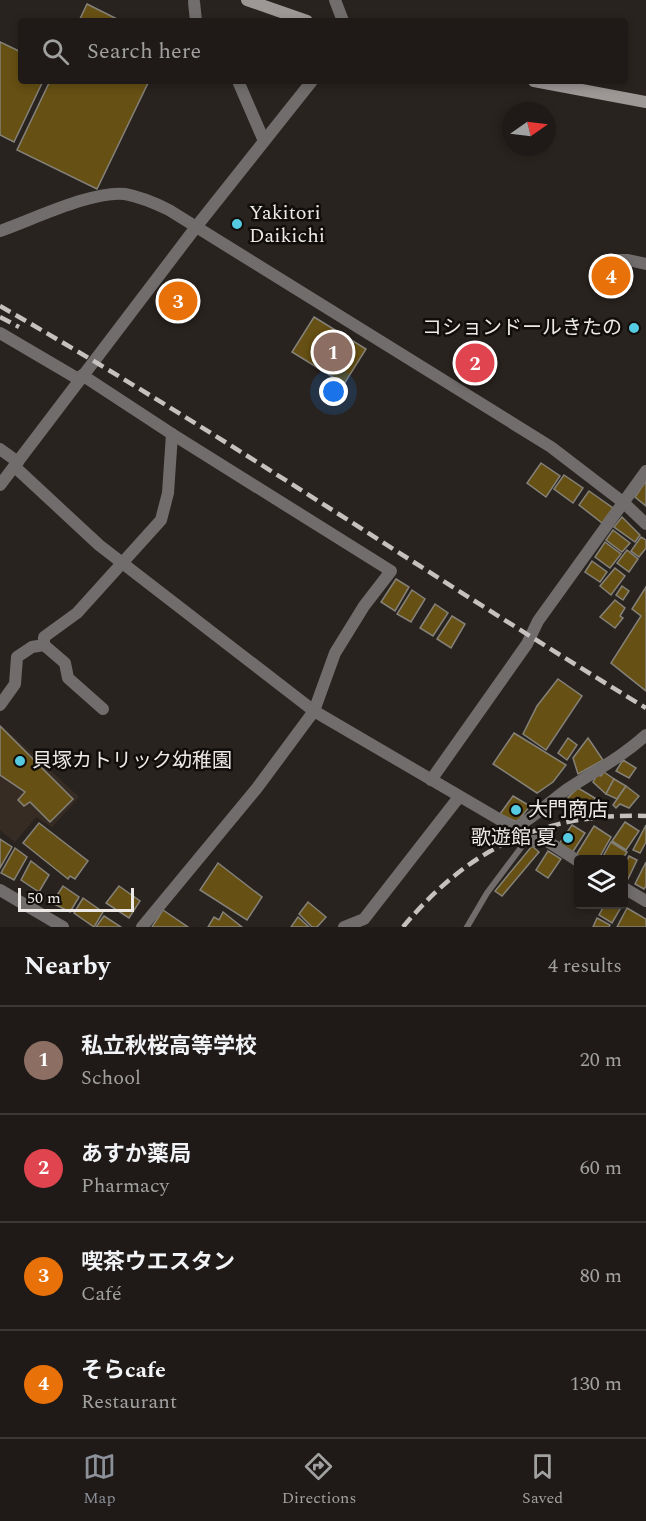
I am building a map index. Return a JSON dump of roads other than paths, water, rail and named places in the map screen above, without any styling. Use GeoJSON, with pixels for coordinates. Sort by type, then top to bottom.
{"type":"FeatureCollection","features":[{"type":"Feature","properties":{"kind":"main road"},"geometry":{"type":"LineString","coordinates":[[247,0],[298,18]]}},
{"type":"Feature","properties":{"kind":"main road"},"geometry":{"type":"LineString","coordinates":[[550,84],[646,102]]}},
{"type":"Feature","properties":{"kind":"street"},"geometry":{"type":"LineString","coordinates":[[335,0],[342,18]]}},
{"type":"Feature","properties":{"kind":"street"},"geometry":{"type":"LineString","coordinates":[[194,2],[196,18]]}},
{"type":"Feature","properties":{"kind":"street"},"geometry":{"type":"LineString","coordinates":[[239,84],[264,141]]}},
{"type":"Feature","properties":{"kind":"street"},"geometry":{"type":"LineString","coordinates":[[0,485],[196,227],[310,84]]}},
{"type":"Feature","properties":{"kind":"street"},"geometry":{"type":"LineString","coordinates":[[0,231],[96,196],[123,194],[147,199],[501,414],[551,447],[624,503],[646,524]]}},
{"type":"Feature","properties":{"kind":"street"},"geometry":{"type":"LineString","coordinates":[[608,260],[628,260],[646,264]]}},
{"type":"Feature","properties":{"kind":"street"},"geometry":{"type":"LineString","coordinates":[[0,333],[81,377],[391,571],[364,606],[335,653],[314,711],[256,788],[142,927]]}},
{"type":"Feature","properties":{"kind":"street"},"geometry":{"type":"LineString","coordinates":[[44,645],[45,637],[77,614],[161,520],[168,493],[172,434]]}},
{"type":"Feature","properties":{"kind":"street"},"geometry":{"type":"LineString","coordinates":[[0,449],[99,544],[314,711],[514,828],[526,841],[547,841],[574,858]]}},
{"type":"Feature","properties":{"kind":"street"},"geometry":{"type":"LineString","coordinates":[[431,780],[527,644],[538,621],[646,471]]}},
{"type":"Feature","properties":{"kind":"street"},"geometry":{"type":"LineString","coordinates":[[0,705],[15,684],[17,657],[32,647],[44,645]]}},
{"type":"Feature","properties":{"kind":"street"},"geometry":{"type":"LineString","coordinates":[[44,645],[64,663],[68,678],[103,709]]}},
{"type":"Feature","properties":{"kind":"street"},"geometry":{"type":"LineString","coordinates":[[514,828],[533,818],[565,791],[604,767],[645,735]]}},
{"type":"Feature","properties":{"kind":"street"},"geometry":{"type":"LineString","coordinates":[[344,927],[364,920],[459,797]]}},
{"type":"Feature","properties":{"kind":"street"},"geometry":{"type":"LineString","coordinates":[[0,890],[63,927]]}},
{"type":"Feature","properties":{"kind":"street"},"geometry":{"type":"LineString","coordinates":[[628,890],[646,901]]}},
{"type":"Feature","properties":{"kind":"lane"},"geometry":{"type":"LineString","coordinates":[[467,927],[487,893],[526,841]]}},
{"type":"Feature","properties":{"kind":"railway"},"geometry":{"type":"LineString","coordinates":[[0,306],[163,403],[646,708]]}},
{"type":"Feature","properties":{"kind":"railway"},"geometry":{"type":"LineString","coordinates":[[0,317],[19,327]]}},
{"type":"Feature","properties":{"kind":"railway"},"geometry":{"type":"LineString","coordinates":[[403,927],[428,899],[454,876],[481,856],[510,841],[541,829],[573,821],[646,816]]}},
{"type":"Feature","properties":{"kind":"place","name":"Yakitori Daikichi"},"geometry":{"type":"Point","coordinates":[237,224]}},
{"type":"Feature","properties":{"kind":"place","name":"そらcafe"},"geometry":{"type":"Point","coordinates":[611,276]}},
{"type":"Feature","properties":{"kind":"place","name":"喫茶ウエスタン"},"geometry":{"type":"Point","coordinates":[178,301]}},
{"type":"Feature","properties":{"kind":"place","name":"コションドールきたの"},"geometry":{"type":"Point","coordinates":[634,328]}},
{"type":"Feature","properties":{"kind":"place","name":"私立秋桜高等学校"},"geometry":{"type":"Point","coordinates":[333,352]}},
{"type":"Feature","properties":{"kind":"place","name":"あすか薬局"},"geometry":{"type":"Point","coordinates":[475,363]}},
{"type":"Feature","properties":{"kind":"place","name":"貝塚カトリック幼稚園"},"geometry":{"type":"Point","coordinates":[20,761]}},
{"type":"Feature","properties":{"kind":"place","name":"大門商店"},"geometry":{"type":"Point","coordinates":[516,810]}},
{"type":"Feature","properties":{"kind":"place","name":"歌遊館 夏"},"geometry":{"type":"Point","coordinates":[568,838]}}]}
